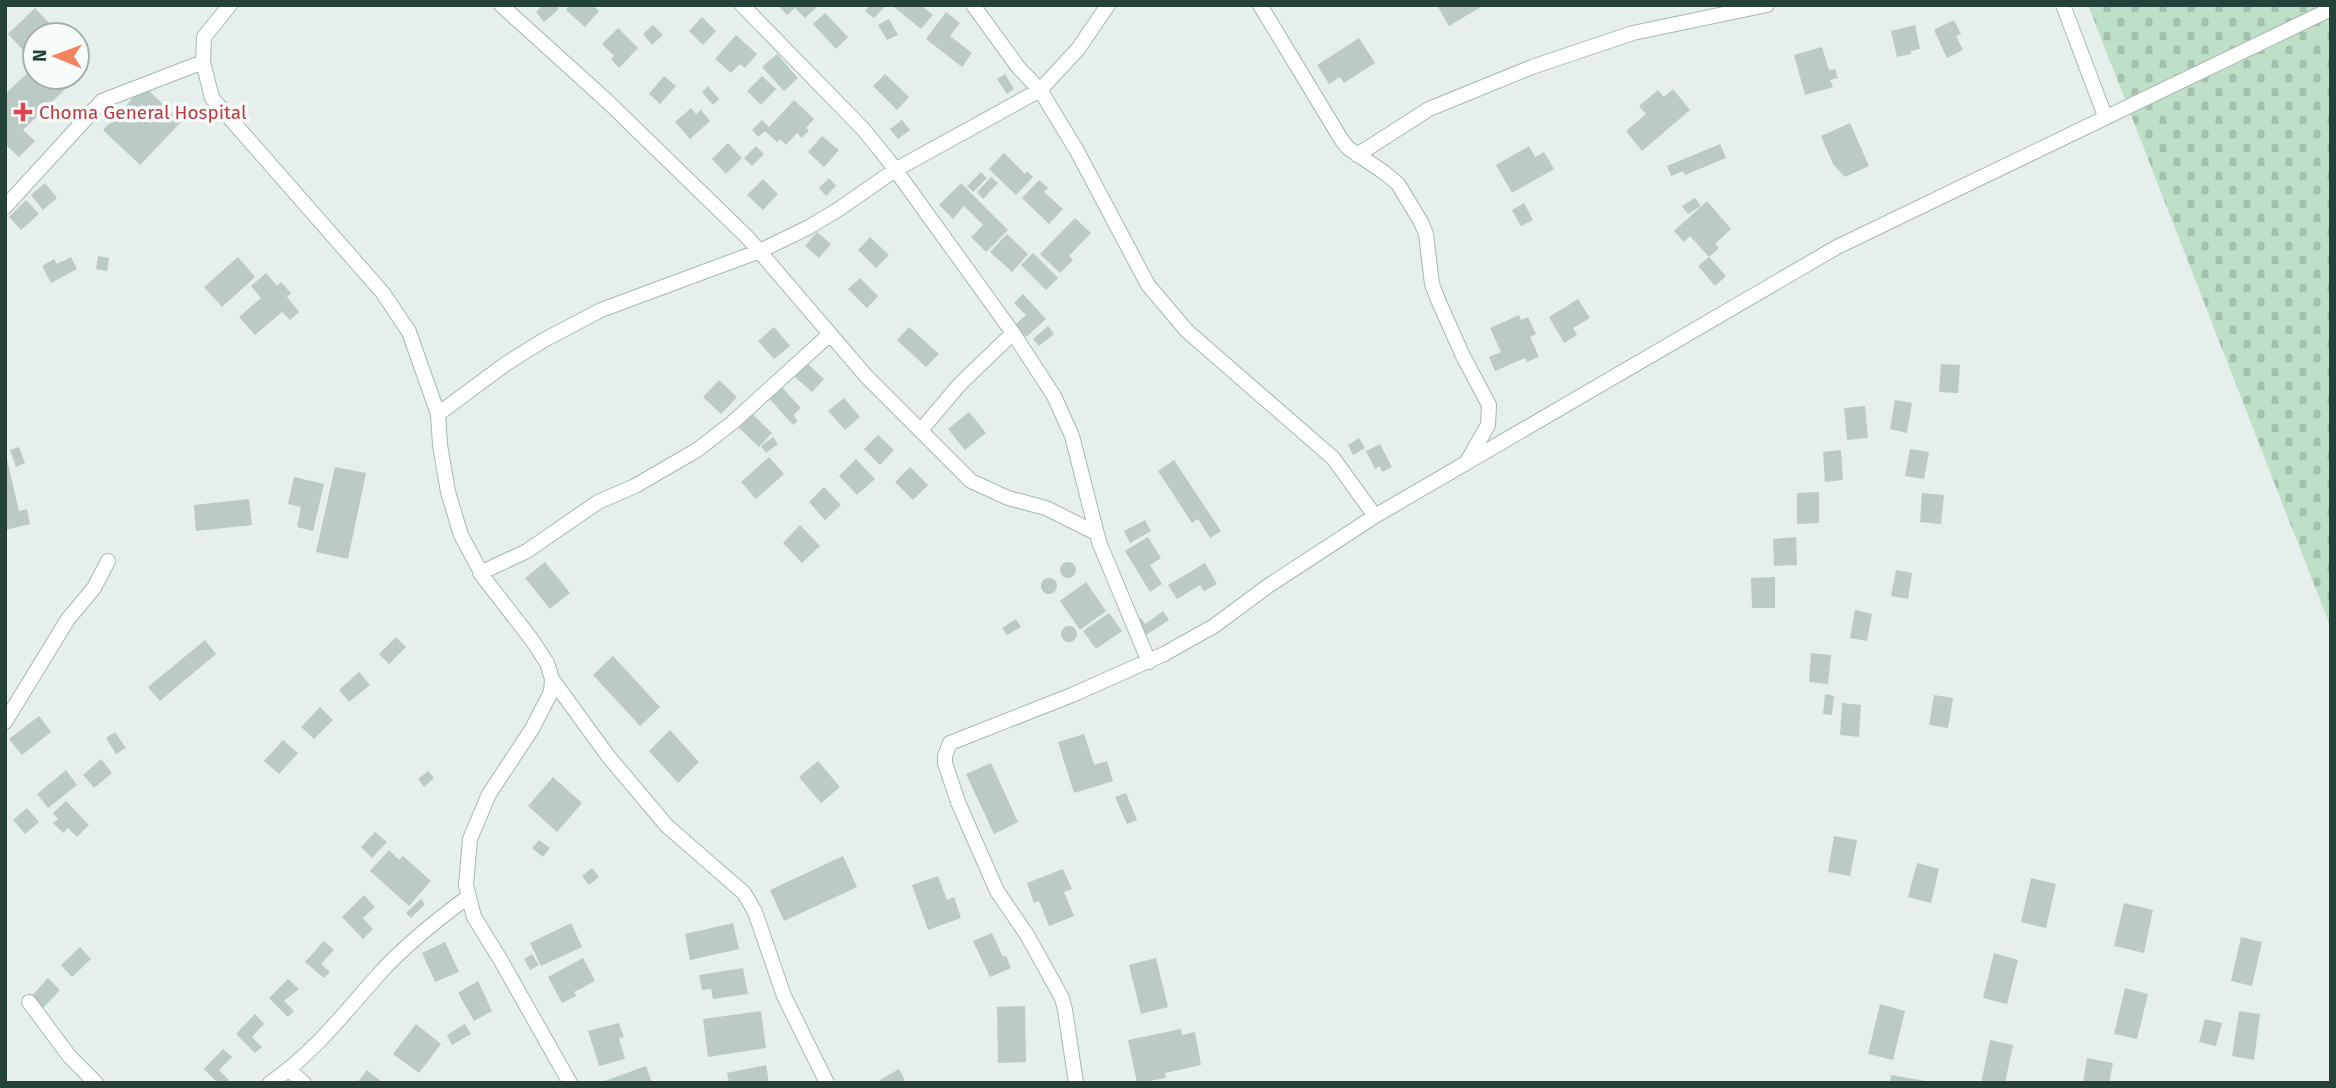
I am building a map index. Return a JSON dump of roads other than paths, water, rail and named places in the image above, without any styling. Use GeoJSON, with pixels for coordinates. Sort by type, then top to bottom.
{"type":"FeatureCollection","features":[{"type":"Feature","properties":{"kind":"street"},"geometry":{"type":"LineString","coordinates":[[230,5],[204,37],[203,62],[212,98],[383,293],[409,332],[438,414],[447,492],[461,536],[480,573],[532,639],[547,663],[552,679],[551,692],[532,729],[489,794],[470,839],[466,885],[474,918],[570,1083]]}},
{"type":"Feature","properties":{"kind":"street"},"geometry":{"type":"LineString","coordinates":[[501,5],[607,101],[760,251],[866,376],[971,481],[997,494],[1046,508],[1096,533]]}},
{"type":"Feature","properties":{"kind":"street"},"geometry":{"type":"LineString","coordinates":[[742,5],[863,129],[1013,333],[1054,396],[1078,457],[1096,533],[1149,662]]}},
{"type":"Feature","properties":{"kind":"street"},"geometry":{"type":"LineString","coordinates":[[973,5],[1017,66],[1040,90],[1077,151],[1142,275],[1166,308],[1187,331],[1332,458],[1375,516]]}},
{"type":"Feature","properties":{"kind":"street"},"geometry":{"type":"LineString","coordinates":[[438,414],[534,346],[601,310],[760,251],[839,209],[895,170],[1040,90],[1078,49],[1108,5]]}},
{"type":"Feature","properties":{"kind":"street"},"geometry":{"type":"LineString","coordinates":[[1260,5],[1341,139],[1357,155],[1398,184],[1421,222],[1426,234],[1432,284],[1463,356],[1489,405],[1490,419],[1467,461]]}},
{"type":"Feature","properties":{"kind":"street"},"geometry":{"type":"LineString","coordinates":[[1357,155],[1429,109],[1532,67],[1633,33],[1767,5]]}},
{"type":"Feature","properties":{"kind":"street"},"geometry":{"type":"LineString","coordinates":[[2063,5],[2105,116]]}},
{"type":"Feature","properties":{"kind":"street"},"geometry":{"type":"LineString","coordinates":[[1076,1083],[1062,998],[1027,935],[998,891],[958,802],[945,763],[950,743],[1149,662],[1214,626],[1268,586],[1375,516],[1837,247],[2331,9]]}},
{"type":"Feature","properties":{"kind":"street"},"geometry":{"type":"LineString","coordinates":[[5,207],[102,101],[203,62]]}},
{"type":"Feature","properties":{"kind":"street"},"geometry":{"type":"LineString","coordinates":[[921,430],[960,384],[1013,333]]}},
{"type":"Feature","properties":{"kind":"street"},"geometry":{"type":"LineString","coordinates":[[480,573],[527,551],[598,502],[645,481],[697,450],[732,423],[829,335]]}},
{"type":"Feature","properties":{"kind":"street"},"geometry":{"type":"LineString","coordinates":[[5,722],[68,619],[94,588],[108,561]]}},
{"type":"Feature","properties":{"kind":"street"},"geometry":{"type":"LineString","coordinates":[[552,679],[608,756],[667,826],[744,893],[755,912],[785,996],[827,1083]]}},
{"type":"Feature","properties":{"kind":"street"},"geometry":{"type":"LineString","coordinates":[[270,1083],[313,1049],[392,960],[469,895]]}},
{"type":"Feature","properties":{"kind":"street"},"geometry":{"type":"LineString","coordinates":[[29,1002],[70,1057],[96,1083]]}},
{"type":"Feature","properties":{"kind":"street"},"geometry":{"type":"LineString","coordinates":[[289,1070],[304,1083]]}},
{"type":"Feature","properties":{"kind":"place","name":"Choma General Hospital"},"geometry":{"type":"Point","coordinates":[23,112]}}]}
